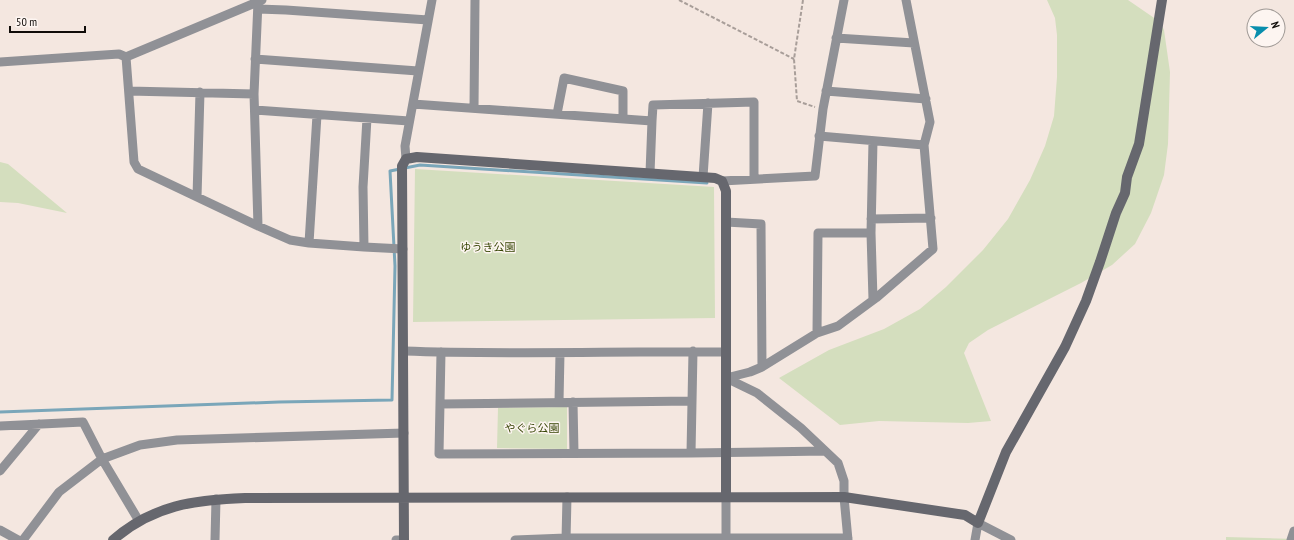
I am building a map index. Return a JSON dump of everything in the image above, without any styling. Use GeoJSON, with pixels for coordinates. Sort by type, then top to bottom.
{"type":"FeatureCollection","features":[{"type":"Feature","properties":{"kind":"street"},"geometry":{"type":"LineString","coordinates":[[396,540],[404,540],[405,497],[402,166],[406,159],[405,146],[409,121],[432,0]]}},
{"type":"Feature","properties":{"kind":"street"},"geometry":{"type":"LineString","coordinates":[[474,108],[475,0]]}},
{"type":"Feature","properties":{"kind":"street"},"geometry":{"type":"LineString","coordinates":[[406,159],[417,157],[650,173],[715,178],[722,181],[815,176],[823,109],[844,0]]}},
{"type":"Feature","properties":{"kind":"street"},"geometry":{"type":"LineString","coordinates":[[726,378],[750,372],[762,367],[817,333],[838,326],[873,300],[933,250],[924,145],[930,122],[906,0]]}},
{"type":"Feature","properties":{"kind":"street"},"geometry":{"type":"LineString","coordinates":[[975,540],[978,522],[1006,452],[1065,347],[1086,301],[1116,213],[1125,193],[1127,177],[1139,144],[1162,0]]}},
{"type":"Feature","properties":{"kind":"street"},"geometry":{"type":"LineString","coordinates":[[126,58],[259,4],[286,10],[428,20]]}},
{"type":"Feature","properties":{"kind":"street"},"geometry":{"type":"LineString","coordinates":[[258,226],[254,94],[259,4]]}},
{"type":"Feature","properties":{"kind":"street"},"geometry":{"type":"LineString","coordinates":[[836,38],[914,43]]}},
{"type":"Feature","properties":{"kind":"street"},"geometry":{"type":"LineString","coordinates":[[0,62],[119,54],[126,58]]}},
{"type":"Feature","properties":{"kind":"street"},"geometry":{"type":"LineString","coordinates":[[126,58],[134,162],[138,169],[290,240],[309,243],[403,249]]}},
{"type":"Feature","properties":{"kind":"street"},"geometry":{"type":"LineString","coordinates":[[255,59],[418,71]]}},
{"type":"Feature","properties":{"kind":"street"},"geometry":{"type":"LineString","coordinates":[[557,114],[564,78],[623,91],[623,119]]}},
{"type":"Feature","properties":{"kind":"street"},"geometry":{"type":"LineString","coordinates":[[129,91],[254,94]]}},
{"type":"Feature","properties":{"kind":"street"},"geometry":{"type":"LineString","coordinates":[[826,91],[926,99]]}},
{"type":"Feature","properties":{"kind":"street"},"geometry":{"type":"LineString","coordinates":[[197,197],[200,92]]}},
{"type":"Feature","properties":{"kind":"street"},"geometry":{"type":"LineString","coordinates":[[650,173],[653,105],[754,102],[754,179]]}},
{"type":"Feature","properties":{"kind":"street"},"geometry":{"type":"LineString","coordinates":[[703,177],[708,103]]}},
{"type":"Feature","properties":{"kind":"street"},"geometry":{"type":"LineString","coordinates":[[413,104],[652,121]]}},
{"type":"Feature","properties":{"kind":"street"},"geometry":{"type":"LineString","coordinates":[[255,110],[409,121]]}},
{"type":"Feature","properties":{"kind":"street"},"geometry":{"type":"LineString","coordinates":[[309,243],[317,115]]}},
{"type":"Feature","properties":{"kind":"street"},"geometry":{"type":"LineString","coordinates":[[364,247],[363,186],[367,118]]}},
{"type":"Feature","properties":{"kind":"street"},"geometry":{"type":"LineString","coordinates":[[819,136],[924,145]]}},
{"type":"Feature","properties":{"kind":"street"},"geometry":{"type":"LineString","coordinates":[[873,141],[871,219],[873,300]]}},
{"type":"Feature","properties":{"kind":"street"},"geometry":{"type":"LineString","coordinates":[[722,181],[726,191],[726,539]]}},
{"type":"Feature","properties":{"kind":"street"},"geometry":{"type":"LineString","coordinates":[[871,219],[931,218]]}},
{"type":"Feature","properties":{"kind":"street"},"geometry":{"type":"LineString","coordinates":[[726,222],[761,224],[762,367]]}},
{"type":"Feature","properties":{"kind":"street"},"geometry":{"type":"LineString","coordinates":[[817,333],[818,233],[871,233]]}},
{"type":"Feature","properties":{"kind":"street"},"geometry":{"type":"LineString","coordinates":[[404,351],[560,353],[726,352]]}},
{"type":"Feature","properties":{"kind":"street"},"geometry":{"type":"LineString","coordinates":[[691,453],[693,351]]}},
{"type":"Feature","properties":{"kind":"street"},"geometry":{"type":"LineString","coordinates":[[441,352],[439,454],[825,451]]}},
{"type":"Feature","properties":{"kind":"street"},"geometry":{"type":"LineString","coordinates":[[559,402],[560,353]]}},
{"type":"Feature","properties":{"kind":"street"},"geometry":{"type":"LineString","coordinates":[[515,540],[848,539],[844,481],[838,462],[801,428],[756,394],[726,378]]}},
{"type":"Feature","properties":{"kind":"street"},"geometry":{"type":"LineString","coordinates":[[440,404],[692,401]]}},
{"type":"Feature","properties":{"kind":"street"},"geometry":{"type":"LineString","coordinates":[[574,402],[574,453]]}},
{"type":"Feature","properties":{"kind":"street"},"geometry":{"type":"LineString","coordinates":[[0,426],[83,422],[102,459],[139,521]]}},
{"type":"Feature","properties":{"kind":"street"},"geometry":{"type":"LineString","coordinates":[[0,470],[39,424]]}},
{"type":"Feature","properties":{"kind":"street"},"geometry":{"type":"LineString","coordinates":[[23,540],[59,492],[102,459],[140,445],[177,440],[404,433]]}},
{"type":"Feature","properties":{"kind":"street"},"geometry":{"type":"LineString","coordinates":[[113,540],[139,521],[174,506],[216,499],[844,496],[965,515],[1011,540]]}},
{"type":"Feature","properties":{"kind":"street"},"geometry":{"type":"LineString","coordinates":[[566,539],[567,497]]}},
{"type":"Feature","properties":{"kind":"street"},"geometry":{"type":"LineString","coordinates":[[215,540],[216,499]]}},
{"type":"Feature","properties":{"kind":"street"},"geometry":{"type":"LineString","coordinates":[[0,530],[18,540]]}},
{"type":"Feature","properties":{"kind":"street"},"geometry":{"type":"LineString","coordinates":[[1291,540],[1294,531]]}},
{"type":"Feature","properties":{"kind":"path"},"geometry":{"type":"LineString","coordinates":[[679,0],[794,59]]}},
{"type":"Feature","properties":{"kind":"path"},"geometry":{"type":"LineString","coordinates":[[803,0],[794,59],[797,100],[823,109]]}},
{"type":"Feature","properties":{"kind":"green space"},"geometry":{"type":"Polygon","coordinates":[[[1047,0],[1128,0],[1160,22],[1164,30],[1170,72],[1168,144],[1164,175],[1151,213],[1135,244],[1112,265],[1081,283],[988,330],[969,343],[964,353],[991,421],[968,423],[879,421],[840,425],[779,378],[829,350],[884,329],[920,309],[946,287],[983,250],[1008,219],[1030,180],[1045,146],[1054,116],[1057,77],[1057,35],[1055,18],[1047,0]]]}},
{"type":"Feature","properties":{"kind":"green space"},"geometry":{"type":"Polygon","coordinates":[[[0,162],[8,164],[67,213],[18,203],[0,202],[0,162]]]}},
{"type":"Feature","properties":{"kind":"green space","name":"ゆうき公園"},"geometry":{"type":"Polygon","coordinates":[[[415,169],[714,187],[715,318],[413,322],[415,169]]]}},
{"type":"Feature","properties":{"kind":"green space","name":"やぐら公園"},"geometry":{"type":"Polygon","coordinates":[[[567,407],[567,449],[497,448],[498,408],[567,407]]]}},
{"type":"Feature","properties":{"kind":"green space"},"geometry":{"type":"Polygon","coordinates":[[[1226,537],[1294,539],[1294,540],[1226,540],[1226,537]]]}},
{"type":"Feature","properties":{"kind":"waterway"},"geometry":{"type":"LineString","coordinates":[[0,412],[279,402],[392,400],[395,266],[390,171],[420,165],[707,183]]}}]}
